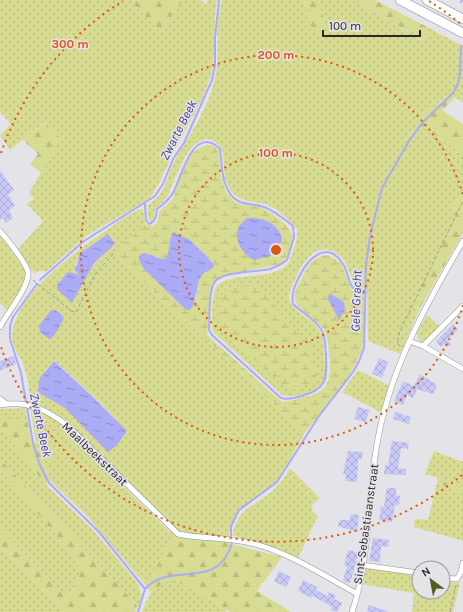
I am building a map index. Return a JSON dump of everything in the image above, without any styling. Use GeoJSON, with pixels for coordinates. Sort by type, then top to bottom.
{"type":"FeatureCollection","features":[{"type":"Feature","properties":{"kind":"highway"},"geometry":{"type":"LineString","coordinates":[[400,0],[463,33]]}},
{"type":"Feature","properties":{"kind":"highway"},"geometry":{"type":"LineString","coordinates":[[427,0],[463,19]]}},
{"type":"Feature","properties":{"kind":"street"},"geometry":{"type":"LineString","coordinates":[[0,231],[25,264],[28,278],[25,287],[0,327]]}},
{"type":"Feature","properties":{"kind":"street","name":"Sint-Sebastiaanstraat"},"geometry":{"type":"LineString","coordinates":[[178,534],[192,537],[222,538],[252,543],[288,557],[356,593],[362,565],[380,430],[384,411],[405,349],[424,308],[463,241]]}},
{"type":"Feature","properties":{"kind":"street"},"geometry":{"type":"LineString","coordinates":[[423,346],[463,306]]}},
{"type":"Feature","properties":{"kind":"street"},"geometry":{"type":"LineString","coordinates":[[409,341],[423,346],[463,369]]}},
{"type":"Feature","properties":{"kind":"street"},"geometry":{"type":"LineString","coordinates":[[0,399],[7,404]]}},
{"type":"Feature","properties":{"kind":"street","name":"Maalbeekstraat"},"geometry":{"type":"LineString","coordinates":[[0,405],[30,405],[54,415],[69,427],[178,534]]}},
{"type":"Feature","properties":{"kind":"street"},"geometry":{"type":"LineString","coordinates":[[451,579],[456,579],[461,572],[463,563]]}},
{"type":"Feature","properties":{"kind":"street"},"geometry":{"type":"LineString","coordinates":[[362,565],[411,572]]}},
{"type":"Feature","properties":{"kind":"street"},"geometry":{"type":"LineString","coordinates":[[352,612],[356,593]]}},
{"type":"Feature","properties":{"kind":"path"},"geometry":{"type":"LineString","coordinates":[[405,349],[397,343],[400,331],[463,201]]}},
{"type":"Feature","properties":{"kind":"path"},"geometry":{"type":"LineString","coordinates":[[28,278],[34,280],[70,311],[76,312],[96,273],[103,263],[115,252]]}},
{"type":"Feature","properties":{"kind":"path"},"geometry":{"type":"LineString","coordinates":[[450,612],[456,579]]}},
{"type":"Feature","properties":{"kind":"green space"},"geometry":{"type":"Polygon","coordinates":[[[0,0],[130,0],[160,31],[184,0],[200,0],[206,4],[208,0],[217,0],[213,64],[207,87],[153,194],[149,199],[86,236],[47,271],[39,271],[34,273],[17,250],[43,221],[27,204],[34,199],[29,193],[60,139],[44,123],[10,150],[0,135],[11,124],[0,112],[0,0]]]}},
{"type":"Feature","properties":{"kind":"green space"},"geometry":{"type":"Polygon","coordinates":[[[130,0],[184,0],[160,31],[130,0]]]}},
{"type":"Feature","properties":{"kind":"green space"},"geometry":{"type":"Polygon","coordinates":[[[222,0],[304,0],[312,29],[324,20],[319,0],[352,0],[423,40],[429,28],[463,46],[463,102],[448,94],[418,123],[463,155],[463,194],[451,210],[458,214],[412,305],[420,308],[400,354],[368,341],[367,290],[358,289],[345,262],[339,255],[331,251],[316,251],[305,261],[297,275],[289,295],[294,307],[316,326],[322,336],[325,377],[319,388],[308,394],[294,396],[282,395],[212,331],[212,302],[216,286],[224,281],[232,279],[271,273],[280,270],[287,265],[290,260],[297,236],[297,230],[288,220],[281,213],[270,206],[243,200],[235,195],[227,182],[221,148],[218,144],[209,140],[200,141],[186,155],[168,195],[155,209],[154,218],[151,222],[148,219],[148,206],[162,191],[174,162],[193,130],[209,97],[216,73],[218,18],[222,0]]]}},
{"type":"Feature","properties":{"kind":"green space"},"geometry":{"type":"Polygon","coordinates":[[[304,0],[319,0],[324,20],[323,33],[318,36],[312,29],[304,0]]]}},
{"type":"Feature","properties":{"kind":"green space"},"geometry":{"type":"Polygon","coordinates":[[[352,0],[375,0],[429,28],[424,40],[352,0]]]}},
{"type":"Feature","properties":{"kind":"green space"},"geometry":{"type":"Polygon","coordinates":[[[448,94],[455,98],[442,110],[463,124],[463,155],[418,123],[421,112],[438,105],[448,94]]]}},
{"type":"Feature","properties":{"kind":"green space"},"geometry":{"type":"Polygon","coordinates":[[[45,123],[61,139],[41,173],[30,164],[38,154],[23,140],[45,123]]]}},
{"type":"Feature","properties":{"kind":"green space"},"geometry":{"type":"Polygon","coordinates":[[[211,145],[218,149],[222,181],[231,198],[237,203],[260,207],[268,211],[287,227],[291,232],[292,238],[290,250],[282,264],[229,274],[212,283],[207,335],[282,402],[313,395],[325,386],[329,378],[330,368],[328,343],[325,332],[321,326],[296,303],[296,289],[307,268],[312,262],[317,258],[328,255],[341,263],[352,291],[364,294],[365,313],[362,350],[349,376],[305,433],[115,255],[125,242],[146,225],[152,226],[157,223],[159,212],[173,198],[182,173],[190,157],[195,151],[202,147],[211,145]],[[190,240],[169,247],[169,255],[165,259],[158,259],[147,253],[139,260],[143,268],[185,309],[197,298],[200,278],[214,264],[190,240]]]}},
{"type":"Feature","properties":{"kind":"green space"},"geometry":{"type":"Polygon","coordinates":[[[463,194],[463,233],[420,308],[412,305],[457,215],[451,210],[463,194]]]}},
{"type":"Feature","properties":{"kind":"green space"},"geometry":{"type":"Polygon","coordinates":[[[143,209],[146,225],[134,234],[116,256],[305,433],[277,481],[240,509],[229,534],[195,534],[177,530],[60,417],[46,408],[29,403],[27,377],[12,339],[16,318],[37,287],[51,273],[67,259],[122,219],[143,209]],[[108,235],[79,254],[74,270],[79,275],[70,272],[59,281],[66,299],[98,259],[108,235]],[[54,361],[39,379],[38,392],[59,403],[70,413],[123,438],[126,433],[123,427],[70,374],[54,361]]]}},
{"type":"Feature","properties":{"kind":"green space"},"geometry":{"type":"Polygon","coordinates":[[[0,235],[26,271],[26,281],[7,310],[0,303],[0,235]]]}},
{"type":"Feature","properties":{"kind":"green space"},"geometry":{"type":"Polygon","coordinates":[[[257,285],[270,294],[277,309],[308,343],[312,353],[317,379],[314,381],[302,386],[286,388],[219,328],[219,306],[220,298],[223,293],[227,289],[234,287],[257,285]]]}},
{"type":"Feature","properties":{"kind":"green space"},"geometry":{"type":"Polygon","coordinates":[[[427,315],[440,327],[423,342],[419,340],[417,333],[427,315]]]}},
{"type":"Feature","properties":{"kind":"green space"},"geometry":{"type":"Polygon","coordinates":[[[358,370],[390,386],[380,412],[342,392],[358,370]]]}},
{"type":"Feature","properties":{"kind":"green space"},"geometry":{"type":"Polygon","coordinates":[[[25,408],[27,419],[5,421],[0,413],[0,409],[25,408]]]}},
{"type":"Feature","properties":{"kind":"green space"},"geometry":{"type":"Polygon","coordinates":[[[30,408],[55,418],[173,535],[152,575],[143,582],[87,516],[51,482],[36,442],[30,408]]]}},
{"type":"Feature","properties":{"kind":"green space"},"geometry":{"type":"Polygon","coordinates":[[[0,413],[6,421],[27,419],[32,443],[36,442],[51,482],[45,484],[0,427],[0,413]]]}},
{"type":"Feature","properties":{"kind":"green space"},"geometry":{"type":"Polygon","coordinates":[[[0,427],[45,484],[93,530],[136,581],[140,588],[141,594],[137,608],[136,604],[0,459],[0,427]]]}},
{"type":"Feature","properties":{"kind":"green space"},"geometry":{"type":"Polygon","coordinates":[[[434,451],[463,462],[463,486],[425,474],[434,451]]]}},
{"type":"Feature","properties":{"kind":"green space"},"geometry":{"type":"Polygon","coordinates":[[[0,459],[136,604],[137,608],[135,612],[63,612],[0,545],[0,528],[64,595],[74,589],[77,584],[79,568],[75,557],[0,470],[0,459]]]}},
{"type":"Feature","properties":{"kind":"green space"},"geometry":{"type":"Polygon","coordinates":[[[290,468],[320,498],[312,505],[313,513],[318,516],[298,558],[272,547],[232,535],[238,518],[242,513],[273,490],[281,482],[290,468]]]}},
{"type":"Feature","properties":{"kind":"green space"},"geometry":{"type":"Polygon","coordinates":[[[0,470],[75,557],[79,568],[77,584],[64,595],[0,528],[0,470]]]}},
{"type":"Feature","properties":{"kind":"green space"},"geometry":{"type":"Polygon","coordinates":[[[438,477],[463,486],[463,494],[437,483],[438,477]]]}},
{"type":"Feature","properties":{"kind":"green space"},"geometry":{"type":"Polygon","coordinates":[[[437,483],[463,494],[463,541],[414,527],[415,519],[428,520],[437,483]]]}},
{"type":"Feature","properties":{"kind":"green space"},"geometry":{"type":"Polygon","coordinates":[[[174,528],[185,533],[229,534],[227,543],[282,557],[257,591],[290,611],[230,612],[173,579],[165,582],[150,592],[143,582],[152,575],[173,535],[170,532],[174,528]]]}},
{"type":"Feature","properties":{"kind":"green space"},"geometry":{"type":"Polygon","coordinates":[[[0,545],[63,612],[0,612],[0,545]]]}},
{"type":"Feature","properties":{"kind":"green space"},"geometry":{"type":"Polygon","coordinates":[[[366,568],[411,574],[411,592],[361,584],[366,568]]]}},
{"type":"Feature","properties":{"kind":"green space"},"geometry":{"type":"Polygon","coordinates":[[[173,579],[179,581],[226,610],[225,612],[142,612],[147,599],[156,587],[173,579]]]}},
{"type":"Feature","properties":{"kind":"green space"},"geometry":{"type":"Polygon","coordinates":[[[451,582],[460,583],[453,612],[412,612],[413,600],[451,600],[451,582]]]}},
{"type":"Feature","properties":{"kind":"water"},"geometry":{"type":"Polygon","coordinates":[[[247,218],[264,220],[274,225],[278,229],[282,240],[274,255],[254,260],[242,250],[237,235],[241,224],[247,218]]]}},
{"type":"Feature","properties":{"kind":"water"},"geometry":{"type":"Polygon","coordinates":[[[173,232],[190,240],[214,264],[213,268],[201,276],[195,301],[190,310],[185,309],[143,268],[139,260],[139,256],[143,253],[165,259],[173,232]]]}},
{"type":"Feature","properties":{"kind":"water"},"geometry":{"type":"Polygon","coordinates":[[[108,234],[115,244],[94,263],[72,303],[57,289],[57,285],[67,273],[70,272],[79,275],[74,269],[77,265],[79,254],[108,234]]]}},
{"type":"Feature","properties":{"kind":"water"},"geometry":{"type":"Polygon","coordinates":[[[329,293],[344,302],[345,309],[339,320],[328,299],[329,293]]]}},
{"type":"Feature","properties":{"kind":"water"},"geometry":{"type":"Polygon","coordinates":[[[51,310],[55,310],[62,315],[64,319],[53,337],[49,339],[40,332],[39,326],[51,310]]]}},
{"type":"Feature","properties":{"kind":"water"},"geometry":{"type":"Polygon","coordinates":[[[54,361],[125,429],[126,433],[116,446],[108,452],[65,408],[38,392],[39,379],[54,361]]]}},
{"type":"Feature","properties":{"kind":"building"},"geometry":{"type":"Polygon","coordinates":[[[0,170],[14,190],[8,194],[15,206],[9,210],[13,218],[6,223],[3,218],[0,220],[0,170]]]}},
{"type":"Feature","properties":{"kind":"building"},"geometry":{"type":"Polygon","coordinates":[[[453,324],[458,330],[447,340],[451,344],[447,348],[444,344],[441,347],[436,341],[453,324]]]}},
{"type":"Feature","properties":{"kind":"building"},"geometry":{"type":"Polygon","coordinates":[[[14,356],[16,364],[0,371],[0,361],[14,356]]]}},
{"type":"Feature","properties":{"kind":"building"},"geometry":{"type":"Polygon","coordinates":[[[379,358],[388,362],[382,378],[372,374],[379,358]]]}},
{"type":"Feature","properties":{"kind":"building"},"geometry":{"type":"Polygon","coordinates":[[[420,374],[437,385],[433,394],[417,389],[413,398],[407,395],[403,405],[394,401],[403,381],[414,386],[420,374]]]}},
{"type":"Feature","properties":{"kind":"building"},"geometry":{"type":"Polygon","coordinates":[[[358,407],[370,410],[365,422],[354,419],[358,407]]]}},
{"type":"Feature","properties":{"kind":"building"},"geometry":{"type":"Polygon","coordinates":[[[395,412],[411,417],[409,424],[393,419],[395,412]]]}},
{"type":"Feature","properties":{"kind":"building"},"geometry":{"type":"Polygon","coordinates":[[[392,441],[409,443],[408,449],[401,448],[398,468],[406,469],[406,475],[384,474],[385,465],[388,466],[392,441]]]}},
{"type":"Feature","properties":{"kind":"building"},"geometry":{"type":"Polygon","coordinates":[[[348,451],[363,452],[362,459],[358,459],[357,482],[345,481],[346,474],[343,474],[348,451]]]}},
{"type":"Feature","properties":{"kind":"building"},"geometry":{"type":"Polygon","coordinates":[[[387,488],[396,488],[396,495],[400,496],[399,505],[395,505],[392,522],[379,520],[381,506],[384,507],[387,488]]]}},
{"type":"Feature","properties":{"kind":"building"},"geometry":{"type":"Polygon","coordinates":[[[350,514],[359,515],[357,532],[338,526],[340,520],[350,520],[350,514]]]}},
{"type":"Feature","properties":{"kind":"building"},"geometry":{"type":"Polygon","coordinates":[[[373,538],[389,540],[388,547],[381,546],[380,562],[369,561],[373,538]]]}},
{"type":"Feature","properties":{"kind":"building"},"geometry":{"type":"Polygon","coordinates":[[[348,550],[359,553],[350,583],[343,581],[347,566],[344,565],[348,550]]]}},
{"type":"Feature","properties":{"kind":"building"},"geometry":{"type":"Polygon","coordinates":[[[279,571],[291,577],[286,587],[274,581],[279,571]]]}},
{"type":"Feature","properties":{"kind":"building"},"geometry":{"type":"Polygon","coordinates":[[[303,580],[317,587],[316,590],[327,596],[329,592],[336,596],[334,599],[342,603],[337,612],[330,610],[332,607],[313,596],[312,598],[298,591],[303,580]]]}},
{"type":"Feature","properties":{"kind":"building"},"geometry":{"type":"Polygon","coordinates":[[[369,605],[387,611],[387,612],[367,612],[369,605]]]}},
{"type":"Feature","properties":{"kind":"waterway","name":"Zwarte Beek"},"geometry":{"type":"LineString","coordinates":[[40,280],[84,241],[155,196],[163,184],[173,159],[184,143],[212,80],[215,65],[215,38],[219,0]]}},
{"type":"Feature","properties":{"kind":"waterway","name":"Gele Gracht"},"geometry":{"type":"LineString","coordinates":[[231,536],[231,526],[239,510],[277,482],[319,416],[353,372],[359,361],[364,348],[366,265],[370,236],[382,188],[409,141],[422,123],[453,93],[458,84],[460,73],[461,46]]}},
{"type":"Feature","properties":{"kind":"waterway"},"geometry":{"type":"LineString","coordinates":[[145,204],[146,220],[149,224],[154,220],[157,209],[167,201],[174,191],[185,165],[196,147],[203,143],[211,143],[220,149],[222,171],[229,193],[240,202],[258,205],[268,209],[279,215],[293,226],[294,237],[287,260],[270,269],[231,274],[218,279],[212,287],[210,299],[209,330],[212,335],[281,398],[286,399],[299,397],[310,393],[321,386],[325,377],[326,355],[323,334],[316,323],[293,304],[293,293],[295,286],[308,262],[319,254],[325,252],[331,253],[343,264],[352,287],[358,292],[366,293]]}},
{"type":"Feature","properties":{"kind":"waterway","name":"Zwarte Beek"},"geometry":{"type":"LineString","coordinates":[[37,284],[13,317],[10,326],[10,339],[21,373],[33,443],[40,465],[49,483],[99,532],[145,589],[138,612]]}},
{"type":"Feature","properties":{"kind":"waterway","name":"Gele Gracht"},"geometry":{"type":"LineString","coordinates":[[145,589],[156,581],[167,577],[205,572],[216,567],[225,558],[232,543]]}}]}
